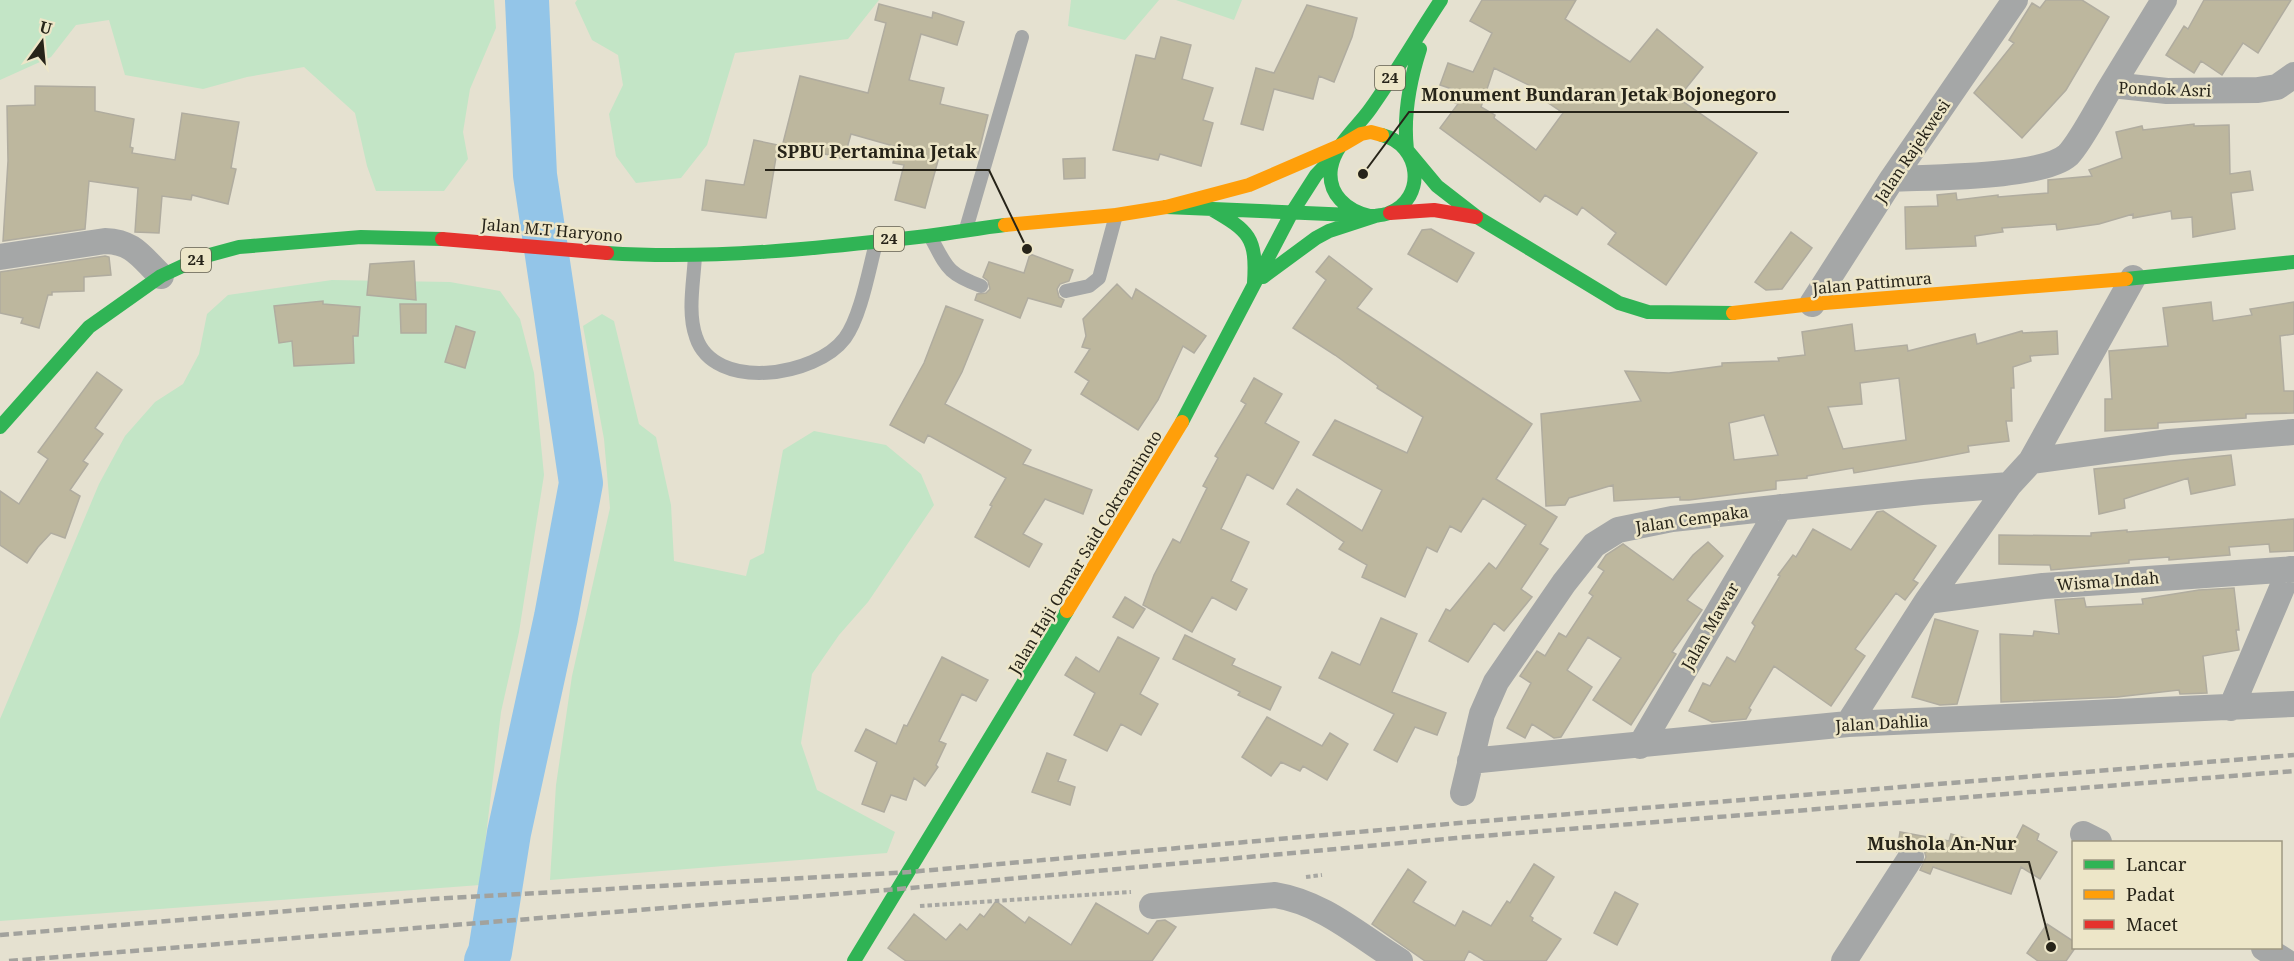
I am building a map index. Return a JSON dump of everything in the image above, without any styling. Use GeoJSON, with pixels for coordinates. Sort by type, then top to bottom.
{"type":"FeatureCollection","features":[{"type":"Feature","properties":{"kind":"main road","name":"24"},"geometry":{"type":"LineString","coordinates":[[1166,207],[1249,185],[1344,144],[1371,109],[1434,4]]}},
{"type":"Feature","properties":{"kind":"main road","name":"24"},"geometry":{"type":"LineString","coordinates":[[1166,207],[1375,216],[1390,213],[1401,205],[1410,195],[1415,168],[1407,150],[1404,129],[1408,88],[1434,4]]}},
{"type":"Feature","properties":{"kind":"main road"},"geometry":{"type":"LineString","coordinates":[[1375,216],[1360,214],[1349,209],[1340,201],[1332,186],[1330,169],[1335,155],[1344,144],[1361,134],[1371,132],[1391,137],[1407,150]]}},
{"type":"Feature","properties":{"kind":"main road","name":"Jalan Pattimura"},"geometry":{"type":"LineString","coordinates":[[1407,150],[1437,186],[1478,217],[1619,303],[1648,312],[1726,314],[1812,304],[2133,278],[2294,262]]}},
{"type":"Feature","properties":{"kind":"main road","name":"Jalan Haji Oemar Said Cokroaminoto"},"geometry":{"type":"LineString","coordinates":[[854,961],[1193,404],[1291,214],[1312,182],[1335,155]]}},
{"type":"Feature","properties":{"kind":"main road","name":"Jalan M.T Haryono"},"geometry":{"type":"LineString","coordinates":[[0,427],[89,327],[161,276],[202,257],[239,247],[361,237],[454,239],[610,253],[695,255],[814,248],[1116,215],[1166,207]]}},
{"type":"Feature","properties":{"kind":"main road"},"geometry":{"type":"LineString","coordinates":[[1211,209],[1236,223],[1246,231],[1253,242],[1257,256],[1254,283]]}},
{"type":"Feature","properties":{"kind":"main road"},"geometry":{"type":"LineString","coordinates":[[1390,213],[1434,210],[1478,217]]}},
{"type":"Feature","properties":{"kind":"main road"},"geometry":{"type":"LineString","coordinates":[[1254,283],[1316,238],[1329,231],[1375,216]]}},
{"type":"Feature","properties":{"kind":"street","name":"Jalan Rajekwesi"},"geometry":{"type":"LineString","coordinates":[[1812,304],[1893,179],[2015,0]]}},
{"type":"Feature","properties":{"kind":"street"},"geometry":{"type":"LineString","coordinates":[[2112,85],[2164,0]]}},
{"type":"Feature","properties":{"kind":"street","name":"Pondok Asri"},"geometry":{"type":"LineString","coordinates":[[1893,179],[1994,174],[2053,163],[2068,155],[2112,85],[2166,91],[2258,90],[2277,87],[2294,75]]}},
{"type":"Feature","properties":{"kind":"street"},"geometry":{"type":"LineString","coordinates":[[0,257],[105,242],[120,242],[132,247],[161,276]]}},
{"type":"Feature","properties":{"kind":"street"},"geometry":{"type":"LineString","coordinates":[[1848,724],[1927,601],[2009,485],[2031,461],[2133,278]]}},
{"type":"Feature","properties":{"kind":"street"},"geometry":{"type":"LineString","coordinates":[[2031,461],[2169,442],[2294,432]]}},
{"type":"Feature","properties":{"kind":"street","name":"Jalan Cempaka"},"geometry":{"type":"LineString","coordinates":[[1462,793],[1482,714],[1497,682],[1564,583],[1594,545],[1618,530],[1672,519],[2009,485]]}},
{"type":"Feature","properties":{"kind":"street","name":"Jalan Mawar"},"geometry":{"type":"LineString","coordinates":[[1640,746],[1779,507]]}},
{"type":"Feature","properties":{"kind":"street","name":"Wisma Indah"},"geometry":{"type":"LineString","coordinates":[[1927,601],[2043,586],[2292,569],[2231,708]]}},
{"type":"Feature","properties":{"kind":"street","name":"Jalan Dahlia"},"geometry":{"type":"LineString","coordinates":[[1470,761],[1848,724],[2294,704]]}},
{"type":"Feature","properties":{"kind":"street"},"geometry":{"type":"LineString","coordinates":[[1844,961],[1911,857]]}},
{"type":"Feature","properties":{"kind":"street"},"geometry":{"type":"LineString","coordinates":[[1147,899],[1275,895],[1293,898],[1311,904],[1330,915],[1393,959]]}},
{"type":"Feature","properties":{"kind":"street"},"geometry":{"type":"LineString","coordinates":[[2266,949],[2285,961]]}},
{"type":"Feature","properties":{"kind":"lane"},"geometry":{"type":"LineString","coordinates":[[966,230],[1022,36]]}},
{"type":"Feature","properties":{"kind":"lane"},"geometry":{"type":"LineString","coordinates":[[1066,291],[1089,286],[1100,278],[1116,215]]}},
{"type":"Feature","properties":{"kind":"lane"},"geometry":{"type":"LineString","coordinates":[[930,236],[948,269],[958,278],[981,286]]}},
{"type":"Feature","properties":{"kind":"lane"},"geometry":{"type":"LineString","coordinates":[[695,255],[692,315],[696,338],[710,358],[736,371],[774,374],[808,366],[827,356],[846,338],[859,307],[876,241]]}},
{"type":"Feature","properties":{"kind":"path"},"geometry":{"type":"LineString","coordinates":[[1300,877],[1322,875]]}},
{"type":"Feature","properties":{"kind":"path"},"geometry":{"type":"LineString","coordinates":[[887,908],[987,900],[1147,899]]}},
{"type":"Feature","properties":{"kind":"green space"},"geometry":{"type":"Polygon","coordinates":[[[0,0],[494,0],[496,28],[470,89],[463,132],[468,159],[444,191],[376,191],[367,166],[355,113],[304,67],[247,77],[203,89],[125,75],[109,20],[76,25],[51,57],[0,80],[0,0]]]}},
{"type":"Feature","properties":{"kind":"green space"},"geometry":{"type":"Polygon","coordinates":[[[577,0],[879,0],[848,39],[735,53],[707,145],[681,178],[636,183],[616,156],[609,114],[623,85],[618,55],[592,40],[575,3],[577,0]]]}},
{"type":"Feature","properties":{"kind":"green space"},"geometry":{"type":"Polygon","coordinates":[[[1071,0],[1159,0],[1125,40],[1068,26],[1071,0]]]}},
{"type":"Feature","properties":{"kind":"green space"},"geometry":{"type":"Polygon","coordinates":[[[1176,0],[1242,0],[1234,20],[1176,0]]]}},
{"type":"Feature","properties":{"kind":"green space"},"geometry":{"type":"Polygon","coordinates":[[[332,280],[450,282],[500,291],[520,319],[534,373],[544,475],[519,632],[501,712],[480,885],[0,921],[0,719],[99,484],[125,436],[155,402],[183,384],[199,354],[207,314],[228,295],[332,280]]]}},
{"type":"Feature","properties":{"kind":"green space"},"geometry":{"type":"Polygon","coordinates":[[[602,314],[614,321],[639,424],[656,437],[671,505],[674,561],[746,576],[750,560],[764,553],[783,450],[814,431],[886,445],[921,474],[934,505],[868,602],[839,635],[812,674],[801,743],[817,790],[895,832],[887,853],[550,880],[556,785],[572,676],[610,508],[604,439],[583,326],[602,314]]]}},
{"type":"Feature","properties":{"kind":"building"},"geometry":{"type":"Polygon","coordinates":[[[1482,0],[1576,0],[1565,19],[1630,62],[1657,29],[1703,67],[1678,98],[1757,153],[1666,285],[1608,244],[1616,233],[1582,207],[1577,215],[1545,195],[1540,202],[1440,128],[1458,104],[1455,103],[1461,92],[1440,85],[1448,63],[1473,72],[1492,33],[1470,21],[1482,0]],[[1494,68],[1481,107],[1495,115],[1494,118],[1536,150],[1563,113],[1547,102],[1551,96],[1494,68]]]}},
{"type":"Feature","properties":{"kind":"building"},"geometry":{"type":"Polygon","coordinates":[[[2046,0],[2082,0],[2109,17],[2066,90],[2022,138],[1974,93],[2014,43],[2009,40],[2032,3],[2040,8],[2046,0]]]}},
{"type":"Feature","properties":{"kind":"building"},"geometry":{"type":"Polygon","coordinates":[[[2204,0],[2291,0],[2258,53],[2243,43],[2222,75],[2201,61],[2194,73],[2166,55],[2184,26],[2188,29],[2204,0]]]}},
{"type":"Feature","properties":{"kind":"building"},"geometry":{"type":"Polygon","coordinates":[[[879,4],[932,18],[933,12],[964,22],[957,45],[921,34],[909,80],[944,88],[940,104],[988,115],[978,155],[942,146],[925,208],[895,200],[904,165],[893,163],[897,147],[851,134],[844,159],[783,143],[800,76],[868,93],[886,23],[875,20],[879,4]]]}},
{"type":"Feature","properties":{"kind":"building"},"geometry":{"type":"Polygon","coordinates":[[[1307,5],[1357,18],[1334,82],[1319,76],[1313,99],[1274,89],[1263,130],[1241,124],[1256,68],[1274,73],[1307,5]]]}},
{"type":"Feature","properties":{"kind":"building"},"geometry":{"type":"Polygon","coordinates":[[[1161,37],[1191,45],[1182,79],[1213,88],[1203,120],[1213,123],[1201,166],[1160,154],[1158,160],[1113,150],[1136,55],[1155,59],[1161,37]]]}},
{"type":"Feature","properties":{"kind":"building"},"geometry":{"type":"Polygon","coordinates":[[[35,86],[95,87],[95,111],[134,119],[130,147],[133,148],[132,153],[175,160],[182,113],[239,122],[231,168],[236,169],[228,204],[192,195],[191,200],[162,196],[159,233],[135,232],[138,188],[89,181],[85,229],[3,241],[8,161],[7,106],[35,105],[35,86]]]}},
{"type":"Feature","properties":{"kind":"building"},"geometry":{"type":"Polygon","coordinates":[[[2194,124],[2194,126],[2229,125],[2230,174],[2250,171],[2253,190],[2231,193],[2235,229],[2193,237],[2192,217],[2172,219],[2171,211],[2133,218],[2133,214],[2099,224],[2057,230],[2056,224],[2002,228],[2003,232],[1975,236],[1976,246],[1906,249],[1905,207],[1938,206],[1937,195],[1956,193],[1957,200],[1998,195],[1998,197],[2048,193],[2048,180],[2092,176],[2089,170],[2122,158],[2116,132],[2142,126],[2143,130],[2194,124]]]}},
{"type":"Feature","properties":{"kind":"building"},"geometry":{"type":"Polygon","coordinates":[[[754,140],[778,145],[766,218],[702,210],[706,180],[744,185],[754,140]]]}},
{"type":"Feature","properties":{"kind":"building"},"geometry":{"type":"Polygon","coordinates":[[[1085,158],[1085,178],[1064,179],[1063,159],[1085,158]]]}},
{"type":"Feature","properties":{"kind":"building"},"geometry":{"type":"Polygon","coordinates":[[[1431,229],[1474,253],[1457,282],[1408,254],[1422,230],[1431,229]]]}},
{"type":"Feature","properties":{"kind":"building"},"geometry":{"type":"Polygon","coordinates":[[[1791,232],[1812,248],[1782,289],[1766,290],[1755,282],[1791,232]]]}},
{"type":"Feature","properties":{"kind":"building"},"geometry":{"type":"Polygon","coordinates":[[[1030,254],[1073,270],[1069,281],[1060,284],[1057,289],[1059,297],[1064,300],[1061,307],[1028,298],[1020,318],[975,300],[977,294],[986,293],[990,289],[988,281],[983,277],[989,262],[1024,273],[1030,254]]]}},
{"type":"Feature","properties":{"kind":"building"},"geometry":{"type":"Polygon","coordinates":[[[1329,256],[1372,289],[1357,308],[1532,424],[1496,479],[1557,517],[1540,544],[1548,549],[1521,589],[1532,597],[1504,631],[1494,623],[1468,662],[1429,641],[1446,609],[1450,611],[1489,563],[1496,569],[1526,525],[1483,498],[1461,532],[1450,526],[1437,552],[1427,547],[1405,597],[1362,577],[1367,565],[1339,549],[1344,542],[1287,504],[1297,489],[1362,531],[1382,490],[1313,455],[1335,420],[1407,453],[1423,417],[1377,388],[1378,386],[1335,355],[1293,328],[1326,280],[1316,272],[1329,256]]]}},
{"type":"Feature","properties":{"kind":"building"},"geometry":{"type":"Polygon","coordinates":[[[109,257],[111,275],[84,277],[84,291],[52,292],[52,295],[48,295],[39,328],[21,323],[23,318],[0,313],[0,272],[109,257]]]}},
{"type":"Feature","properties":{"kind":"building"},"geometry":{"type":"Polygon","coordinates":[[[414,261],[416,300],[367,295],[370,264],[414,261]]]}},
{"type":"Feature","properties":{"kind":"building"},"geometry":{"type":"Polygon","coordinates":[[[1117,284],[1132,299],[1136,289],[1206,336],[1194,353],[1183,346],[1158,400],[1138,430],[1081,394],[1089,381],[1075,372],[1090,349],[1082,347],[1086,336],[1083,319],[1117,284]]]}},
{"type":"Feature","properties":{"kind":"building"},"geometry":{"type":"Polygon","coordinates":[[[323,301],[323,304],[360,307],[358,336],[353,336],[354,363],[294,366],[292,341],[279,343],[274,306],[323,301]]]}},
{"type":"Feature","properties":{"kind":"building"},"geometry":{"type":"Polygon","coordinates":[[[2211,302],[2213,321],[2252,315],[2250,309],[2294,302],[2294,334],[2280,336],[2284,391],[2294,391],[2294,413],[2246,414],[2246,418],[2158,423],[2158,428],[2105,431],[2105,399],[2112,399],[2109,351],[2168,346],[2163,308],[2211,302]]]}},
{"type":"Feature","properties":{"kind":"building"},"geometry":{"type":"Polygon","coordinates":[[[400,304],[426,304],[426,333],[401,333],[400,304]]]}},
{"type":"Feature","properties":{"kind":"building"},"geometry":{"type":"Polygon","coordinates":[[[946,306],[983,320],[962,372],[945,404],[1031,450],[1023,464],[1092,490],[1083,514],[1045,499],[1023,534],[1042,544],[1029,567],[975,537],[1006,478],[928,435],[924,443],[890,425],[924,363],[946,306]]]}},
{"type":"Feature","properties":{"kind":"building"},"geometry":{"type":"Polygon","coordinates":[[[1852,324],[1855,351],[1907,345],[1908,351],[1975,334],[1977,344],[2022,331],[2023,333],[2057,331],[2058,354],[2030,356],[2031,361],[2013,367],[2012,421],[2006,421],[2009,441],[1968,446],[1969,452],[1854,473],[1853,468],[1807,476],[1807,478],[1776,481],[1776,489],[1689,500],[1680,500],[1680,497],[1614,501],[1613,485],[1569,498],[1565,505],[1546,506],[1541,414],[1641,401],[1625,371],[1669,373],[1722,366],[1722,363],[1779,361],[1778,358],[1805,355],[1802,332],[1852,324]],[[1899,378],[1860,383],[1862,404],[1828,407],[1843,449],[1906,440],[1899,378]],[[1764,415],[1729,423],[1734,460],[1778,455],[1764,415]]]}},
{"type":"Feature","properties":{"kind":"building"},"geometry":{"type":"Polygon","coordinates":[[[456,326],[475,332],[465,368],[445,362],[456,326]]]}},
{"type":"Feature","properties":{"kind":"building"},"geometry":{"type":"Polygon","coordinates":[[[97,372],[122,390],[95,428],[103,434],[83,461],[88,464],[70,490],[80,496],[65,538],[51,533],[27,563],[0,545],[0,491],[19,504],[48,459],[38,452],[97,372]]]}},
{"type":"Feature","properties":{"kind":"building"},"geometry":{"type":"Polygon","coordinates":[[[1254,378],[1282,394],[1265,423],[1299,442],[1273,489],[1247,474],[1221,529],[1249,542],[1231,581],[1247,589],[1236,610],[1212,597],[1192,632],[1143,605],[1154,575],[1173,539],[1180,543],[1207,488],[1203,486],[1218,458],[1215,456],[1246,404],[1241,401],[1254,378]]]}},
{"type":"Feature","properties":{"kind":"building"},"geometry":{"type":"Polygon","coordinates":[[[2231,455],[2235,485],[2191,494],[2188,478],[2124,499],[2125,508],[2099,514],[2094,469],[2231,455]]]}},
{"type":"Feature","properties":{"kind":"building"},"geometry":{"type":"Polygon","coordinates":[[[1883,511],[1936,546],[1913,580],[1918,583],[1905,600],[1896,593],[1855,649],[1865,656],[1831,706],[1774,666],[1749,708],[1751,710],[1746,719],[1712,722],[1689,711],[1703,683],[1710,686],[1727,657],[1735,662],[1755,626],[1752,623],[1780,576],[1778,575],[1793,555],[1796,557],[1813,529],[1851,550],[1877,512],[1883,511]]]}},
{"type":"Feature","properties":{"kind":"building"},"geometry":{"type":"Polygon","coordinates":[[[2294,519],[2294,551],[2270,552],[2269,544],[2229,547],[2230,555],[2169,560],[2169,557],[2129,560],[2129,563],[2051,570],[2050,565],[1999,564],[1999,535],[2091,536],[2091,533],[2294,519]]]}},
{"type":"Feature","properties":{"kind":"building"},"geometry":{"type":"Polygon","coordinates":[[[1708,542],[1723,556],[1687,600],[1702,610],[1672,652],[1676,654],[1631,725],[1593,700],[1621,658],[1588,637],[1567,670],[1592,687],[1561,737],[1554,738],[1532,724],[1525,738],[1507,728],[1531,683],[1520,676],[1537,651],[1545,656],[1559,633],[1566,637],[1593,596],[1589,593],[1604,571],[1598,567],[1606,555],[1623,544],[1673,580],[1693,555],[1708,542]]]}},
{"type":"Feature","properties":{"kind":"building"},"geometry":{"type":"Polygon","coordinates":[[[2234,588],[2239,650],[2203,656],[2207,693],[2180,694],[2179,690],[2117,697],[2001,702],[2000,634],[2033,636],[2034,631],[2059,634],[2055,600],[2084,598],[2086,607],[2143,604],[2142,599],[2199,590],[2234,588]]]}},
{"type":"Feature","properties":{"kind":"building"},"geometry":{"type":"Polygon","coordinates":[[[1125,597],[1145,609],[1133,628],[1113,617],[1125,597]]]}},
{"type":"Feature","properties":{"kind":"building"},"geometry":{"type":"Polygon","coordinates":[[[1381,618],[1417,634],[1392,692],[1446,713],[1437,735],[1415,727],[1397,762],[1374,750],[1394,714],[1319,678],[1332,652],[1360,665],[1381,618]]]}},
{"type":"Feature","properties":{"kind":"building"},"geometry":{"type":"Polygon","coordinates":[[[1935,619],[1978,631],[1957,704],[1940,705],[1912,697],[1935,619]]]}},
{"type":"Feature","properties":{"kind":"building"},"geometry":{"type":"Polygon","coordinates":[[[1185,635],[1235,659],[1232,665],[1281,687],[1270,710],[1238,695],[1240,692],[1173,659],[1185,635]]]}},
{"type":"Feature","properties":{"kind":"building"},"geometry":{"type":"Polygon","coordinates":[[[1118,637],[1159,658],[1140,694],[1158,704],[1141,735],[1121,724],[1107,751],[1074,735],[1095,693],[1065,675],[1076,657],[1099,672],[1118,637]]]}},
{"type":"Feature","properties":{"kind":"building"},"geometry":{"type":"Polygon","coordinates":[[[942,657],[988,680],[976,701],[962,694],[939,741],[946,744],[936,765],[938,767],[925,786],[914,778],[906,800],[891,795],[884,812],[862,804],[877,762],[855,751],[866,729],[896,744],[904,725],[907,726],[942,657]]]}},
{"type":"Feature","properties":{"kind":"building"},"geometry":{"type":"Polygon","coordinates":[[[1267,717],[1322,746],[1330,733],[1348,744],[1327,780],[1303,766],[1300,771],[1281,762],[1271,776],[1242,757],[1267,717]]]}},
{"type":"Feature","properties":{"kind":"building"},"geometry":{"type":"Polygon","coordinates":[[[1047,753],[1066,760],[1058,781],[1075,787],[1070,805],[1032,792],[1047,753]]]}},
{"type":"Feature","properties":{"kind":"building"},"geometry":{"type":"Polygon","coordinates":[[[2023,825],[2039,834],[2037,840],[2057,852],[2040,879],[2021,867],[2011,894],[1933,867],[1930,874],[1920,870],[1926,857],[1919,844],[1905,843],[1897,851],[1900,832],[1949,841],[1951,834],[2010,851],[2023,825]]]}},
{"type":"Feature","properties":{"kind":"building"},"geometry":{"type":"Polygon","coordinates":[[[1534,864],[1554,877],[1530,916],[1533,918],[1532,921],[1561,939],[1546,961],[1485,961],[1469,951],[1464,961],[1425,961],[1372,924],[1408,869],[1426,882],[1413,902],[1455,926],[1463,911],[1491,926],[1507,901],[1510,903],[1534,864]]]}},
{"type":"Feature","properties":{"kind":"building"},"geometry":{"type":"Polygon","coordinates":[[[1615,892],[1638,904],[1617,945],[1594,933],[1615,892]]]}},
{"type":"Feature","properties":{"kind":"building"},"geometry":{"type":"Polygon","coordinates":[[[996,901],[1025,923],[1029,917],[1071,945],[1096,903],[1148,934],[1157,921],[1165,920],[1176,927],[1152,961],[906,961],[888,948],[914,914],[946,940],[960,924],[967,930],[980,914],[984,917],[996,901]]]}},
{"type":"Feature","properties":{"kind":"building"},"geometry":{"type":"Polygon","coordinates":[[[2047,924],[2072,940],[2072,949],[2074,949],[2066,961],[2038,961],[2027,953],[2047,924]]]}},
{"type":"Feature","properties":{"kind":"waterway"},"geometry":{"type":"LineString","coordinates":[[486,961],[490,952],[509,833],[556,617],[581,483],[535,175],[527,0]]}},
{"type":"Feature","properties":{"kind":"railway"},"geometry":{"type":"LineString","coordinates":[[0,935],[431,899],[909,872],[1459,823],[2294,755]]}},
{"type":"Feature","properties":{"kind":"railway"},"geometry":{"type":"LineString","coordinates":[[9,961],[899,889],[1456,838],[2294,771]]}},
{"type":"Feature","properties":{"kind":"traffic: fast"},"geometry":{"type":"LineString","coordinates":[[1370,216],[1354,210],[1340,200],[1332,186],[1333,159],[1342,143],[1380,95],[1441,0]]}},
{"type":"Feature","properties":{"kind":"traffic: fast"},"geometry":{"type":"LineString","coordinates":[[1407,150],[1408,99],[1420,49]]}},
{"type":"Feature","properties":{"kind":"traffic: fast"},"geometry":{"type":"LineString","coordinates":[[1166,207],[1375,216],[1387,214],[1401,206],[1409,196],[1414,184],[1414,172],[1405,149],[1382,135]]}},
{"type":"Feature","properties":{"kind":"traffic: fast"},"geometry":{"type":"LineString","coordinates":[[1407,150],[1437,186],[1477,217],[1619,303],[1648,312],[1733,313]]}},
{"type":"Feature","properties":{"kind":"traffic: fast"},"geometry":{"type":"LineString","coordinates":[[1182,422],[1291,214],[1316,175],[1335,155]]}},
{"type":"Feature","properties":{"kind":"traffic: fast"},"geometry":{"type":"LineString","coordinates":[[1211,209],[1234,223],[1248,237],[1254,255],[1254,283]]}},
{"type":"Feature","properties":{"kind":"traffic: fast"},"geometry":{"type":"LineString","coordinates":[[1263,277],[1316,238],[1329,231],[1375,216]]}},
{"type":"Feature","properties":{"kind":"traffic: fast"},"geometry":{"type":"LineString","coordinates":[[607,253],[687,255],[767,252],[937,235],[1005,225]]}},
{"type":"Feature","properties":{"kind":"traffic: fast"},"geometry":{"type":"LineString","coordinates":[[0,427],[89,327],[161,276],[202,257],[239,247],[361,237],[442,239]]}},
{"type":"Feature","properties":{"kind":"traffic: fast"},"geometry":{"type":"LineString","coordinates":[[2126,279],[2294,262]]}},
{"type":"Feature","properties":{"kind":"traffic: fast"},"geometry":{"type":"LineString","coordinates":[[854,961],[1067,611]]}},
{"type":"Feature","properties":{"kind":"traffic: slow"},"geometry":{"type":"LineString","coordinates":[[1005,225],[1116,215],[1166,207],[1249,185],[1344,144],[1361,134],[1371,132],[1382,135]]}},
{"type":"Feature","properties":{"kind":"traffic: slow"},"geometry":{"type":"LineString","coordinates":[[1733,313],[1812,304],[2126,279]]}},
{"type":"Feature","properties":{"kind":"traffic: slow"},"geometry":{"type":"LineString","coordinates":[[1067,611],[1182,422]]}},
{"type":"Feature","properties":{"kind":"traffic: jam"},"geometry":{"type":"LineString","coordinates":[[1390,213],[1434,210],[1476,217]]}},
{"type":"Feature","properties":{"kind":"traffic: jam"},"geometry":{"type":"LineString","coordinates":[[442,239],[607,253]]}},
{"type":"Feature","properties":{"kind":"place","name":"Monument Bundaran Jetak Bojonegoro"},"geometry":{"type":"Point","coordinates":[1363,174]}},
{"type":"Feature","properties":{"kind":"place","name":"SPBU Pertamina Jetak"},"geometry":{"type":"Point","coordinates":[1027,249]}},
{"type":"Feature","properties":{"kind":"place","name":"Mushola An-Nur"},"geometry":{"type":"Point","coordinates":[2051,947]}}]}
